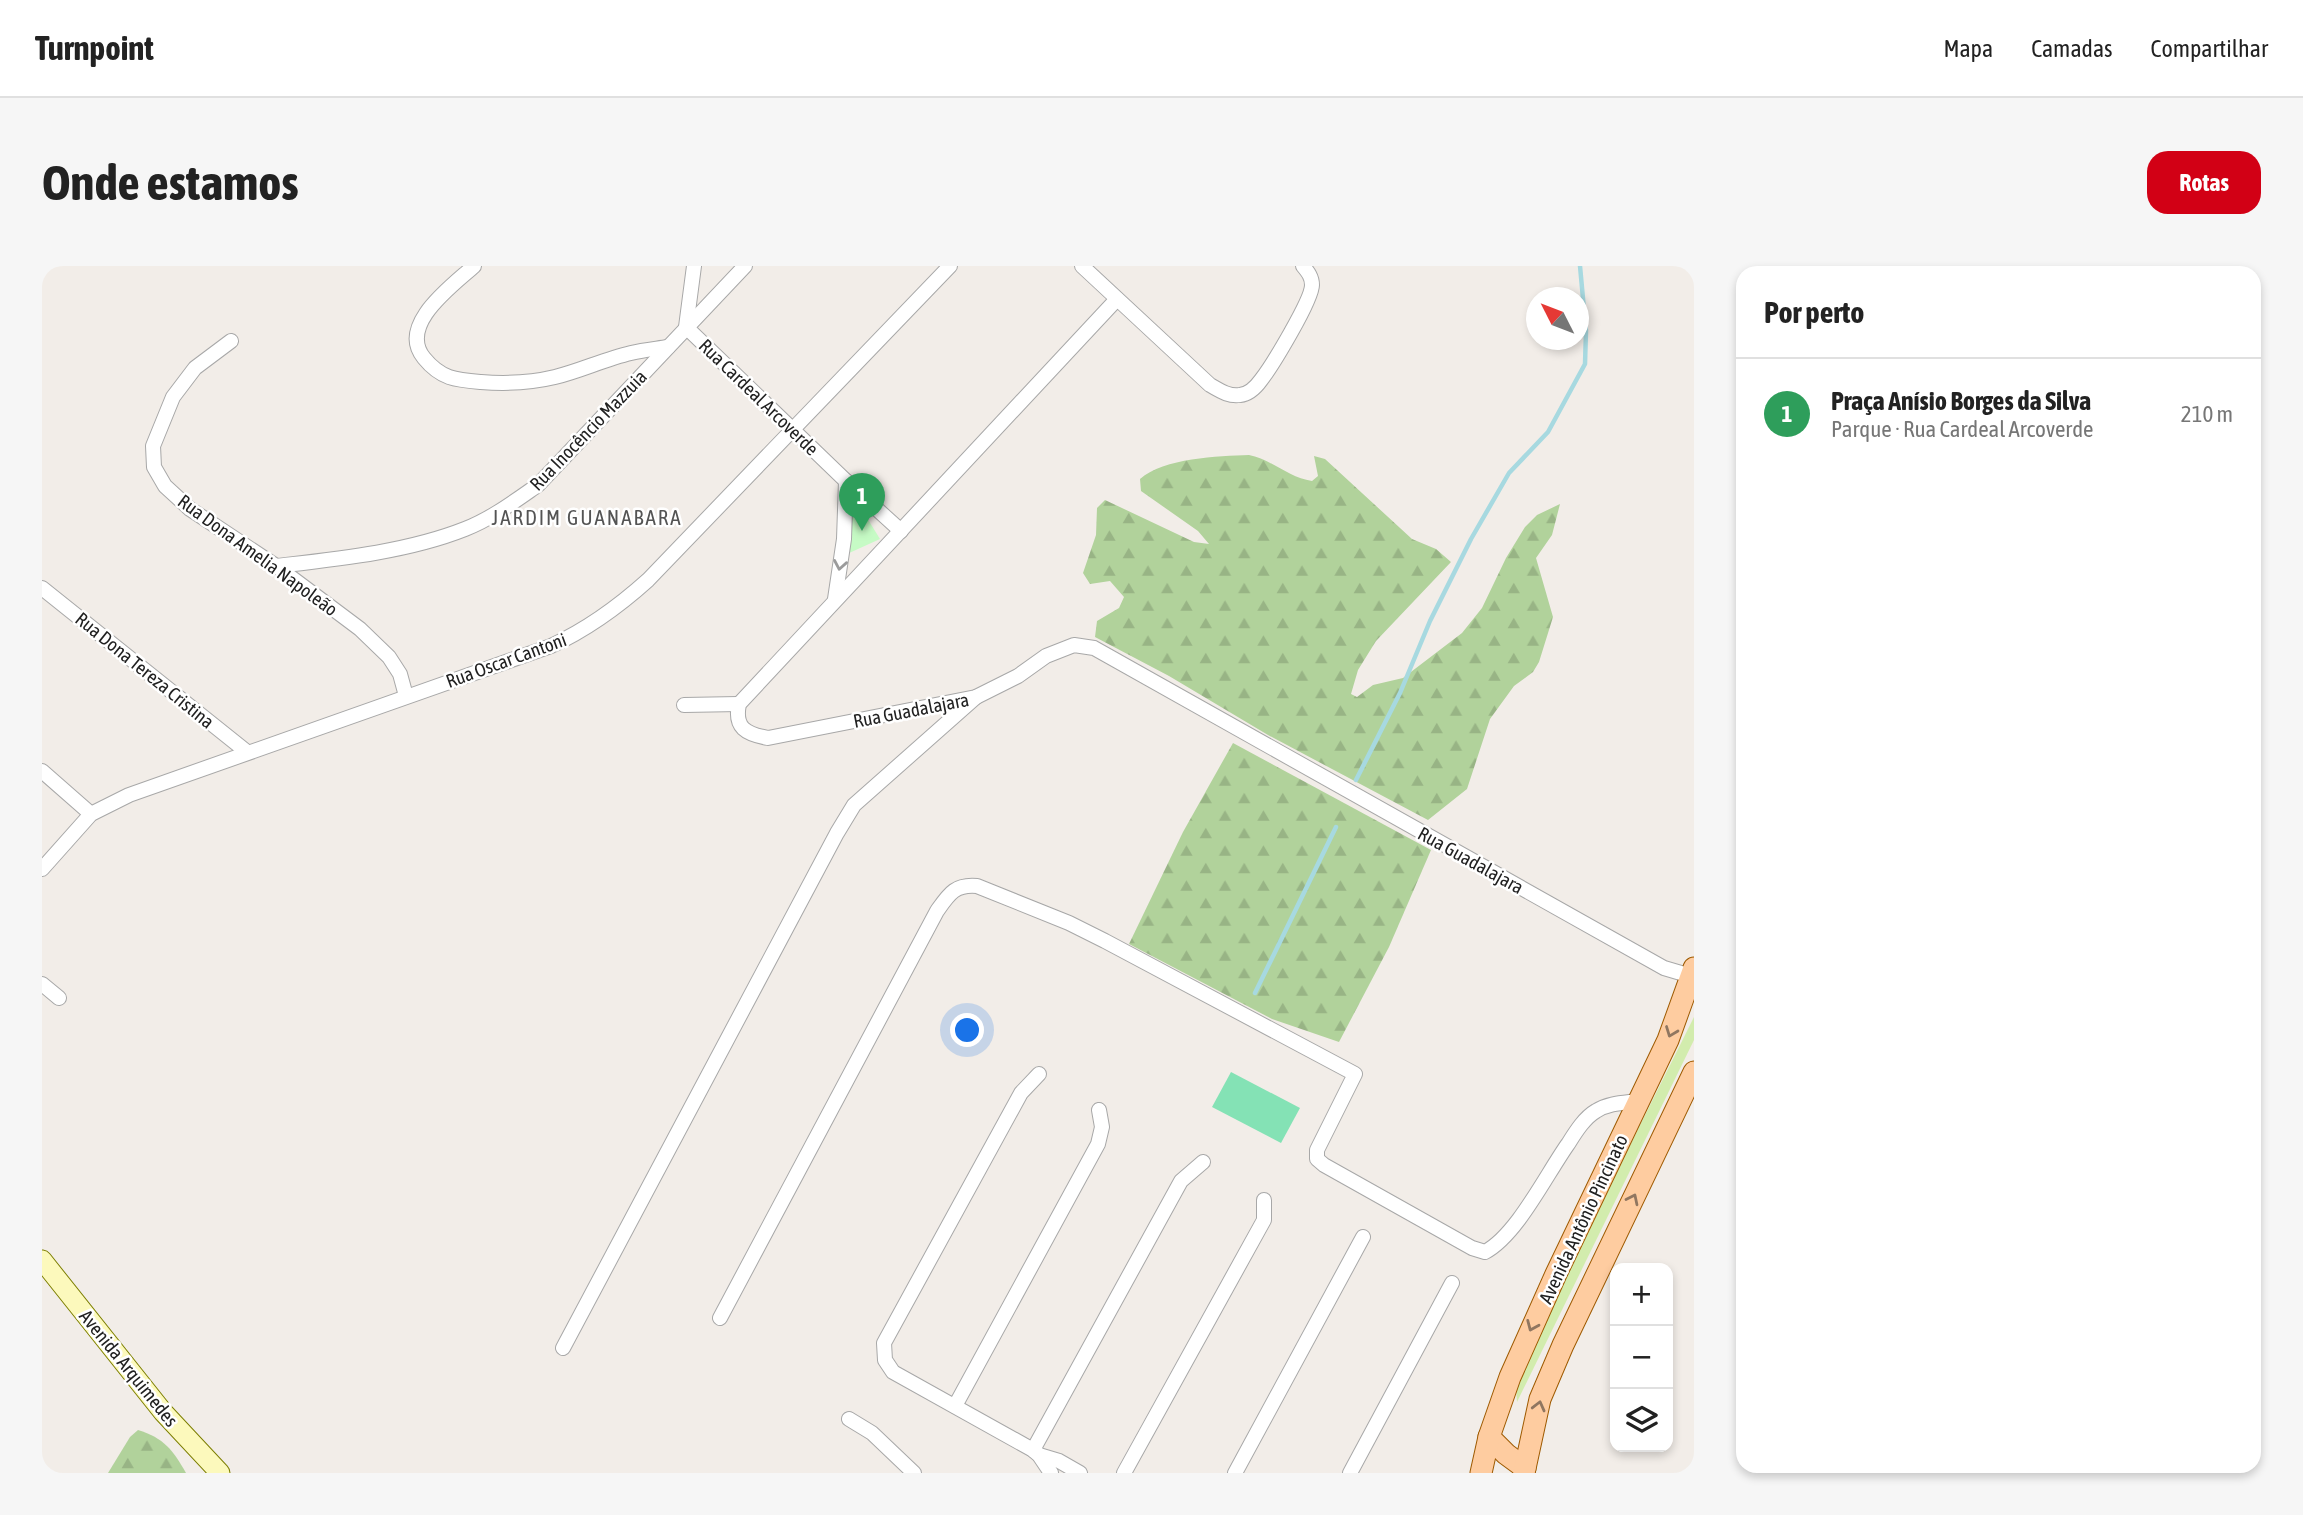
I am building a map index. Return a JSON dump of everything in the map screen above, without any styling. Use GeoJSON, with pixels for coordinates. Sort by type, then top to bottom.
{"type":"FeatureCollection","features":[{"type":"Feature","properties":{"kind":"main road","name":"Avenida Antônio Pincinato"},"geometry":{"type":"LineString","coordinates":[[1482,1473],[1489,1437],[1510,1377],[1535,1318],[1668,1040],[1693,972]]}},
{"type":"Feature","properties":{"kind":"main road","name":"Avenida Antônio Pincinato"},"geometry":{"type":"LineString","coordinates":[[1528,1471],[1540,1399],[1563,1345],[1694,1072]]}},
{"type":"Feature","properties":{"kind":"main road","name":"Avenida Arquimedes"},"geometry":{"type":"LineString","coordinates":[[42,1260],[163,1412],[220,1473]]}},
{"type":"Feature","properties":{"kind":"main road"},"geometry":{"type":"LineString","coordinates":[[1489,1437],[1528,1471]]}},
{"type":"Feature","properties":{"kind":"street"},"geometry":{"type":"LineString","coordinates":[[474,266],[438,299],[421,319],[417,335],[420,353],[432,368],[445,377],[510,384],[554,378],[630,353],[667,347]]}},
{"type":"Feature","properties":{"kind":"street","name":"Rua Cardeal Arcoverde"},"geometry":{"type":"LineString","coordinates":[[694,266],[686,327],[901,531]]}},
{"type":"Feature","properties":{"kind":"street","name":"Rua Inocêncio Mazzuia"},"geometry":{"type":"LineString","coordinates":[[276,566],[413,546],[466,529],[503,510],[538,485],[745,266]]}},
{"type":"Feature","properties":{"kind":"street","name":"Rua Oscar Cantoni"},"geometry":{"type":"LineString","coordinates":[[42,869],[91,814],[129,795],[551,646],[597,621],[622,604],[648,580],[950,266]]}},
{"type":"Feature","properties":{"kind":"street"},"geometry":{"type":"LineString","coordinates":[[1082,266],[1210,385],[1225,394],[1238,396],[1250,392],[1262,379],[1306,303],[1312,287],[1311,276],[1303,266]]}},
{"type":"Feature","properties":{"kind":"street"},"geometry":{"type":"LineString","coordinates":[[684,705],[739,704],[1117,299]]}},
{"type":"Feature","properties":{"kind":"street","name":"Rua Dona Amelia Napoleão"},"geometry":{"type":"LineString","coordinates":[[231,341],[195,368],[173,397],[153,446],[154,467],[165,486],[190,509],[276,566],[360,629],[389,657],[400,674],[406,696]]}},
{"type":"Feature","properties":{"kind":"street"},"geometry":{"type":"LineString","coordinates":[[835,600],[844,539],[846,481]]}},
{"type":"Feature","properties":{"kind":"street","name":"Rua Dona Tereza Cristina"},"geometry":{"type":"LineString","coordinates":[[42,588],[247,752]]}},
{"type":"Feature","properties":{"kind":"street","name":"Rua Guadalajara"},"geometry":{"type":"LineString","coordinates":[[739,704],[736,716],[742,728],[755,736],[768,738],[976,697],[1018,676],[1046,656],[1074,646],[1094,648],[1664,968],[1693,972]]}},
{"type":"Feature","properties":{"kind":"street"},"geometry":{"type":"LineString","coordinates":[[562,1348],[837,833],[855,805],[976,697]]}},
{"type":"Feature","properties":{"kind":"street"},"geometry":{"type":"LineString","coordinates":[[42,771],[91,814]]}},
{"type":"Feature","properties":{"kind":"street"},"geometry":{"type":"LineString","coordinates":[[720,1318],[937,911],[954,890],[964,885],[986,889],[1069,923],[1355,1073],[1317,1150],[1317,1159],[1472,1248],[1485,1252],[1498,1245],[1580,1126],[1594,1112],[1612,1104],[1638,1101]]}},
{"type":"Feature","properties":{"kind":"street"},"geometry":{"type":"LineString","coordinates":[[42,984],[60,998]]}},
{"type":"Feature","properties":{"kind":"street"},"geometry":{"type":"LineString","coordinates":[[1039,1074],[1021,1093],[884,1343],[885,1360],[893,1372],[1036,1452],[1080,1473]]}},
{"type":"Feature","properties":{"kind":"street"},"geometry":{"type":"LineString","coordinates":[[955,1406],[1098,1144],[1101,1127],[1099,1110]]}},
{"type":"Feature","properties":{"kind":"street"},"geometry":{"type":"LineString","coordinates":[[1036,1452],[1181,1181],[1203,1162]]}},
{"type":"Feature","properties":{"kind":"street"},"geometry":{"type":"LineString","coordinates":[[1124,1473],[1264,1220],[1264,1200]]}},
{"type":"Feature","properties":{"kind":"street"},"geometry":{"type":"LineString","coordinates":[[1235,1473],[1363,1237]]}},
{"type":"Feature","properties":{"kind":"street"},"geometry":{"type":"LineString","coordinates":[[1350,1473],[1452,1283]]}},
{"type":"Feature","properties":{"kind":"street"},"geometry":{"type":"LineString","coordinates":[[849,1419],[872,1433],[914,1473]]}},
{"type":"Feature","properties":{"kind":"street"},"geometry":{"type":"LineString","coordinates":[[1036,1452],[1051,1473]]}},
{"type":"Feature","properties":{"kind":"green space"},"geometry":{"type":"Polygon","coordinates":[[[1249,455],[1312,481],[1318,476],[1314,456],[1325,459],[1412,539],[1436,549],[1451,562],[1376,641],[1358,670],[1351,694],[1357,697],[1373,685],[1403,678],[1462,633],[1482,608],[1506,558],[1525,527],[1537,515],[1560,504],[1552,535],[1536,558],[1553,617],[1539,662],[1533,672],[1514,686],[1490,719],[1467,789],[1428,820],[1268,735],[1169,676],[1095,637],[1097,621],[1119,608],[1124,597],[1110,581],[1090,584],[1083,573],[1096,535],[1097,508],[1105,500],[1194,542],[1209,544],[1198,531],[1141,491],[1140,479],[1150,472],[1177,462],[1249,455]]]}},
{"type":"Feature","properties":{"kind":"green space"},"geometry":{"type":"Polygon","coordinates":[[[849,511],[864,513],[880,539],[847,554],[849,511]]]}},
{"type":"Feature","properties":{"kind":"green space"},"geometry":{"type":"Polygon","coordinates":[[[1233,743],[1431,850],[1389,947],[1339,1042],[1272,1019],[1129,944],[1183,832],[1233,743]]]}},
{"type":"Feature","properties":{"kind":"green space"},"geometry":{"type":"Polygon","coordinates":[[[1694,1017],[1694,1040],[1517,1402],[1515,1376],[1694,1017]]]}},
{"type":"Feature","properties":{"kind":"green space"},"geometry":{"type":"Polygon","coordinates":[[[1231,1072],[1300,1108],[1281,1143],[1212,1107],[1231,1072]]]}},
{"type":"Feature","properties":{"kind":"green space"},"geometry":{"type":"Polygon","coordinates":[[[138,1430],[167,1446],[186,1473],[108,1473],[130,1437],[138,1430]]]}},
{"type":"Feature","properties":{"kind":"waterway"},"geometry":{"type":"LineString","coordinates":[[1356,780],[1400,693],[1430,621],[1471,539],[1509,473],[1548,432],[1585,364],[1586,331],[1580,266]]}},
{"type":"Feature","properties":{"kind":"waterway"},"geometry":{"type":"LineString","coordinates":[[1255,993],[1336,827]]}},
{"type":"Feature","properties":{"kind":"place","name":"Praça Anísio Borges da Silva"},"geometry":{"type":"Point","coordinates":[862,531]}},
{"type":"Feature","properties":{"kind":"district","name":"JARDIM GUANABARA"},"geometry":{"type":"Point","coordinates":[587,518]}}]}
